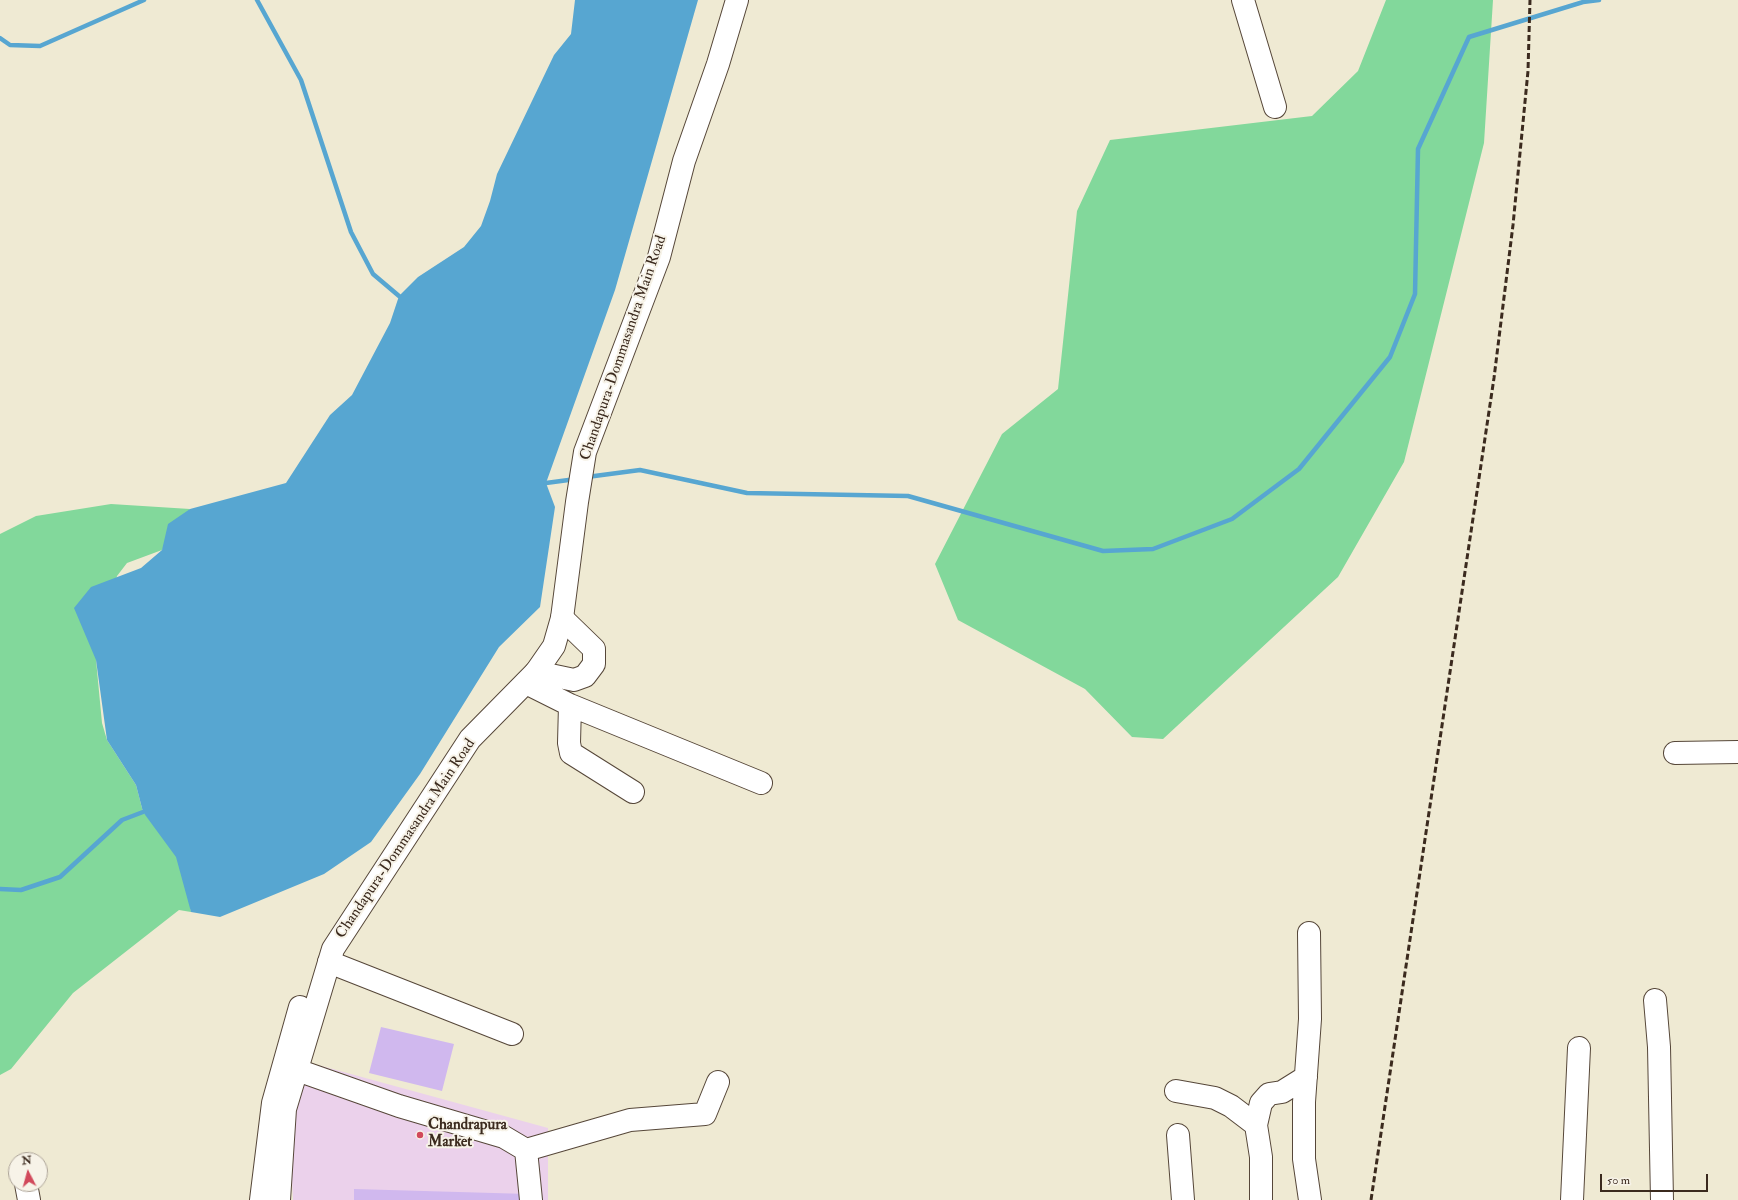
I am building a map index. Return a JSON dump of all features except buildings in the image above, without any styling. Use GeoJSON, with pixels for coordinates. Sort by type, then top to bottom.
{"type":"FeatureCollection","features":[{"type":"Feature","properties":{"kind":"street","name":"Chandapura-Dommasandra Main Road"},"geometry":{"type":"LineString","coordinates":[[279,1200],[285,1109],[331,955],[470,740],[531,678],[554,646],[562,618],[585,452],[659,257],[684,161],[718,64],[737,0]]}},
{"type":"Feature","properties":{"kind":"street"},"geometry":{"type":"LineString","coordinates":[[1243,0],[1275,107]]}},
{"type":"Feature","properties":{"kind":"street"},"geometry":{"type":"LineString","coordinates":[[531,678],[574,680],[585,676],[594,664],[594,649],[562,618]]}},
{"type":"Feature","properties":{"kind":"street"},"geometry":{"type":"LineString","coordinates":[[531,678],[570,705],[761,783]]}},
{"type":"Feature","properties":{"kind":"street"},"geometry":{"type":"LineString","coordinates":[[570,705],[569,743],[571,753],[633,792]]}},
{"type":"Feature","properties":{"kind":"street"},"geometry":{"type":"LineString","coordinates":[[1676,753],[1738,752]]}},
{"type":"Feature","properties":{"kind":"street"},"geometry":{"type":"LineString","coordinates":[[1309,933],[1310,1019],[1306,1077],[1304,1159],[1310,1200]]}},
{"type":"Feature","properties":{"kind":"street"},"geometry":{"type":"LineString","coordinates":[[261,1200],[273,1103],[285,1056],[303,1000],[312,980],[331,955],[512,1034]]}},
{"type":"Feature","properties":{"kind":"street"},"geometry":{"type":"LineString","coordinates":[[1655,1000],[1659,1048],[1662,1200]]}},
{"type":"Feature","properties":{"kind":"street"},"geometry":{"type":"LineString","coordinates":[[1572,1200],[1579,1048]]}},
{"type":"Feature","properties":{"kind":"street"},"geometry":{"type":"LineString","coordinates":[[297,1070],[399,1106],[504,1137],[526,1150],[630,1120],[706,1114],[718,1082]]}},
{"type":"Feature","properties":{"kind":"street"},"geometry":{"type":"LineString","coordinates":[[1261,1200],[1261,1157],[1256,1125],[1261,1103],[1269,1094],[1282,1092],[1306,1077]]}},
{"type":"Feature","properties":{"kind":"street"},"geometry":{"type":"LineString","coordinates":[[1176,1091],[1215,1098],[1231,1106],[1256,1125]]}},
{"type":"Feature","properties":{"kind":"street"},"geometry":{"type":"LineString","coordinates":[[1178,1135],[1183,1200]]}},
{"type":"Feature","properties":{"kind":"street"},"geometry":{"type":"LineString","coordinates":[[526,1150],[531,1200]]}},
{"type":"Feature","properties":{"kind":"shaded area","name":"Chandrapura Market"},"geometry":{"type":"Polygon","coordinates":[[[318,1065],[548,1128],[548,1200],[293,1200],[290,1141],[302,1084],[318,1065]]]}},
{"type":"Feature","properties":{"kind":"green space"},"geometry":{"type":"Polygon","coordinates":[[[1386,0],[1493,0],[1484,143],[1404,462],[1338,577],[1163,739],[1132,737],[1085,689],[958,620],[935,564],[1002,434],[1058,389],[1077,211],[1110,140],[1312,116],[1358,71],[1386,0]]]}},
{"type":"Feature","properties":{"kind":"green space"},"geometry":{"type":"Polygon","coordinates":[[[111,504],[190,509],[162,550],[127,563],[117,576],[96,660],[102,723],[107,740],[136,785],[143,812],[182,854],[191,912],[179,910],[73,993],[11,1069],[0,1075],[0,534],[36,516],[111,504]]]}},
{"type":"Feature","properties":{"kind":"water"},"geometry":{"type":"Polygon","coordinates":[[[575,0],[698,0],[615,290],[546,483],[555,507],[540,607],[499,647],[420,774],[371,842],[324,874],[220,917],[191,912],[176,857],[143,812],[136,785],[107,740],[96,660],[74,608],[91,587],[141,568],[162,550],[168,524],[190,509],[286,483],[330,415],[352,395],[390,323],[399,296],[418,277],[464,247],[481,226],[490,201],[497,174],[554,55],[571,34],[575,0]]]}},
{"type":"Feature","properties":{"kind":"waterway"},"geometry":{"type":"LineString","coordinates":[[0,38],[10,45],[40,46],[144,0]]}},
{"type":"Feature","properties":{"kind":"waterway"},"geometry":{"type":"LineString","coordinates":[[257,0],[301,80],[351,232],[373,274],[399,296]]}},
{"type":"Feature","properties":{"kind":"waterway"},"geometry":{"type":"LineString","coordinates":[[587,477],[640,470],[747,493],[908,496],[1103,551],[1153,549],[1232,519],[1299,469],[1390,357],[1415,294],[1418,149],[1469,37],[1583,2],[1599,0]]}},
{"type":"Feature","properties":{"kind":"waterway"},"geometry":{"type":"LineString","coordinates":[[546,483],[576,479]]}},
{"type":"Feature","properties":{"kind":"waterway"},"geometry":{"type":"LineString","coordinates":[[0,889],[21,890],[60,877],[122,820],[143,812]]}},
{"type":"Feature","properties":{"kind":"railway"},"geometry":{"type":"LineString","coordinates":[[1371,1200],[1494,378],[1513,225],[1528,71],[1530,0]]}},
{"type":"Feature","properties":{"kind":"place","name":"Chandrapura Market"},"geometry":{"type":"Point","coordinates":[420,1135]}}]}
